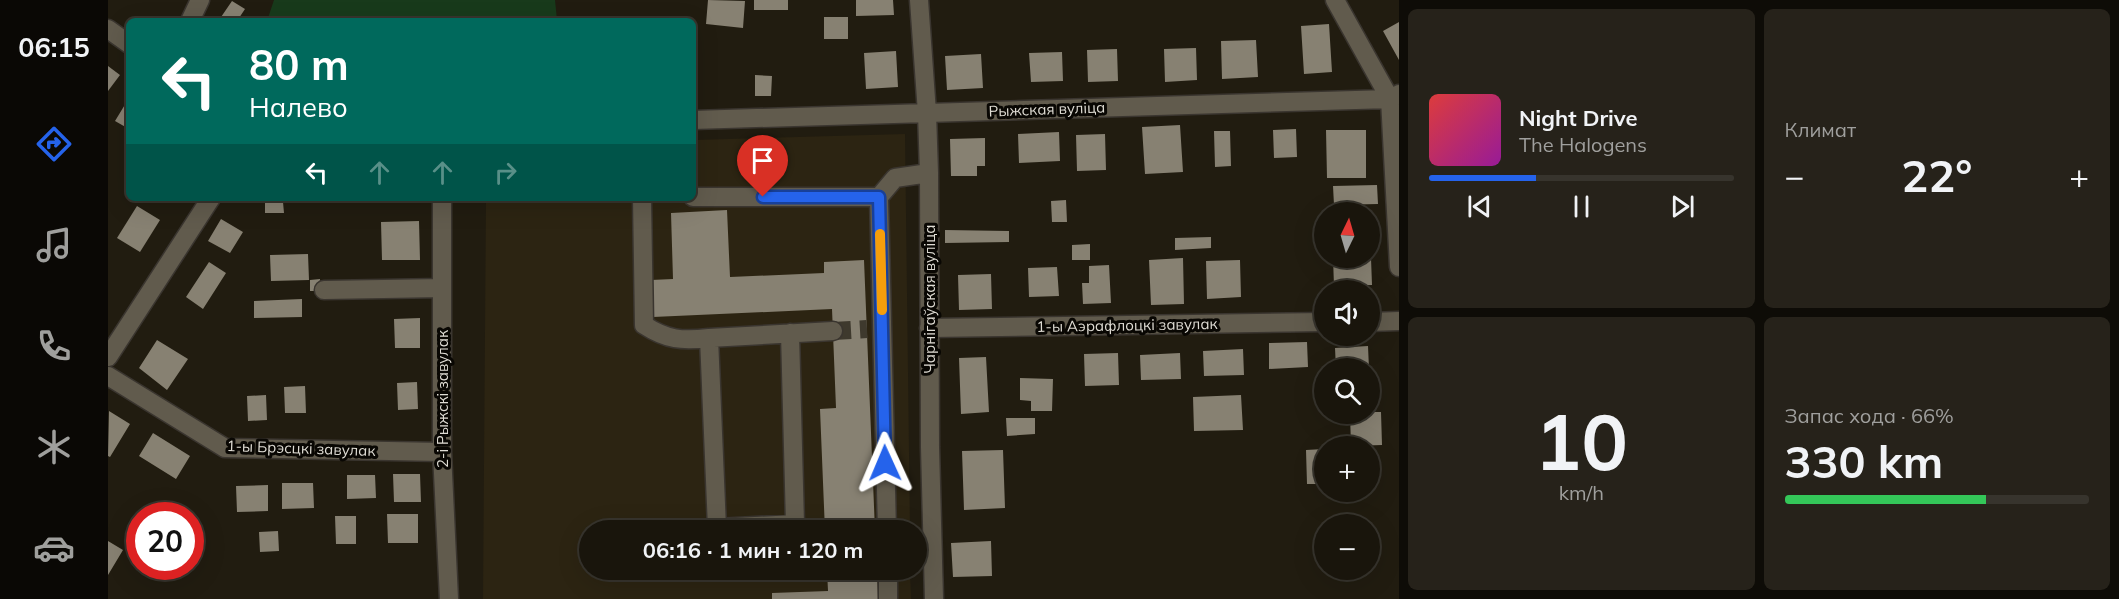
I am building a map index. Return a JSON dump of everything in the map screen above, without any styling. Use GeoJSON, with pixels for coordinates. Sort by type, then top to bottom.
{"type":"FeatureCollection","features":[{"type":"Feature","properties":{"kind":"street"},"geometry":{"type":"LineString","coordinates":[[191,18],[200,0]]}},
{"type":"Feature","properties":{"kind":"street","name":"Чарнігаўская вуліца"},"geometry":{"type":"LineString","coordinates":[[919,0],[929,173],[929,328],[934,599]]}},
{"type":"Feature","properties":{"kind":"street"},"geometry":{"type":"LineString","coordinates":[[1335,0],[1395,97],[1399,267]]}},
{"type":"Feature","properties":{"kind":"street"},"geometry":{"type":"LineString","coordinates":[[108,29],[126,42]]}},
{"type":"Feature","properties":{"kind":"street","name":"Рыжская вуліца"},"geometry":{"type":"LineString","coordinates":[[696,120],[1395,97]]}},
{"type":"Feature","properties":{"kind":"street"},"geometry":{"type":"LineString","coordinates":[[886,520],[875,328],[879,197],[895,178],[929,173]]}},
{"type":"Feature","properties":{"kind":"street"},"geometry":{"type":"LineString","coordinates":[[696,197],[879,197]]}},
{"type":"Feature","properties":{"kind":"street"},"geometry":{"type":"LineString","coordinates":[[108,357],[208,201]]}},
{"type":"Feature","properties":{"kind":"street","name":"2-і Рыжскі завулак"},"geometry":{"type":"LineString","coordinates":[[442,201],[442,452],[449,599]]}},
{"type":"Feature","properties":{"kind":"street"},"geometry":{"type":"LineString","coordinates":[[642,201],[644,325],[660,336],[689,340],[833,331]]}},
{"type":"Feature","properties":{"kind":"street"},"geometry":{"type":"LineString","coordinates":[[324,290],[442,288]]}},
{"type":"Feature","properties":{"kind":"street"},"geometry":{"type":"LineString","coordinates":[[1380,322],[1399,321]]}},
{"type":"Feature","properties":{"kind":"street","name":"1-ы Аэрафлоцкі завулак"},"geometry":{"type":"LineString","coordinates":[[929,328],[1314,322]]}},
{"type":"Feature","properties":{"kind":"street"},"geometry":{"type":"LineString","coordinates":[[709,338],[717,528],[795,524],[790,333]]}},
{"type":"Feature","properties":{"kind":"street","name":"1-ы Брэсцкі завулак"},"geometry":{"type":"LineString","coordinates":[[108,376],[225,448],[442,452]]}},
{"type":"Feature","properties":{"kind":"street"},"geometry":{"type":"LineString","coordinates":[[888,580],[888,599]]}},
{"type":"Feature","properties":{"kind":"shaded area"},"geometry":{"type":"Polygon","coordinates":[[[905,134],[910,520],[579,520],[579,580],[910,580],[911,599],[483,599],[486,201],[696,201],[696,140],[905,134]]]}},
{"type":"Feature","properties":{"kind":"green space"},"geometry":{"type":"Polygon","coordinates":[[[274,0],[555,0],[557,18],[268,18],[274,0]]]}},
{"type":"Feature","properties":{"kind":"building"},"geometry":{"type":"Polygon","coordinates":[[[708,0],[745,1],[743,28],[706,24],[708,0]]]}},
{"type":"Feature","properties":{"kind":"building"},"geometry":{"type":"Polygon","coordinates":[[[754,0],[788,0],[788,10],[754,10],[754,0]]]}},
{"type":"Feature","properties":{"kind":"building"},"geometry":{"type":"Polygon","coordinates":[[[856,0],[893,0],[894,15],[856,16],[856,0]]]}},
{"type":"Feature","properties":{"kind":"building"},"geometry":{"type":"Polygon","coordinates":[[[232,1],[245,9],[239,18],[220,18],[232,1]]]}},
{"type":"Feature","properties":{"kind":"building"},"geometry":{"type":"Polygon","coordinates":[[[824,17],[848,17],[848,39],[824,39],[824,17]]]}},
{"type":"Feature","properties":{"kind":"building"},"geometry":{"type":"Polygon","coordinates":[[[1399,22],[1399,60],[1383,31],[1399,22]]]}},
{"type":"Feature","properties":{"kind":"building"},"geometry":{"type":"Polygon","coordinates":[[[1329,24],[1332,72],[1304,74],[1301,26],[1329,24]]]}},
{"type":"Feature","properties":{"kind":"building"},"geometry":{"type":"Polygon","coordinates":[[[1256,40],[1258,77],[1222,79],[1221,41],[1256,40]]]}},
{"type":"Feature","properties":{"kind":"building"},"geometry":{"type":"Polygon","coordinates":[[[1196,48],[1197,80],[1165,82],[1164,49],[1196,48]]]}},
{"type":"Feature","properties":{"kind":"building"},"geometry":{"type":"Polygon","coordinates":[[[1117,49],[1118,81],[1088,82],[1087,50],[1117,49]]]}},
{"type":"Feature","properties":{"kind":"building"},"geometry":{"type":"Polygon","coordinates":[[[896,51],[898,87],[866,89],[864,53],[896,51]]]}},
{"type":"Feature","properties":{"kind":"building"},"geometry":{"type":"Polygon","coordinates":[[[1062,52],[1063,81],[1031,82],[1029,53],[1062,52]]]}},
{"type":"Feature","properties":{"kind":"building"},"geometry":{"type":"Polygon","coordinates":[[[981,54],[983,88],[947,90],[945,56],[981,54]]]}},
{"type":"Feature","properties":{"kind":"building"},"geometry":{"type":"Polygon","coordinates":[[[108,66],[120,75],[108,91],[108,66]]]}},
{"type":"Feature","properties":{"kind":"building"},"geometry":{"type":"Polygon","coordinates":[[[755,75],[772,76],[771,96],[755,96],[755,75]]]}},
{"type":"Feature","properties":{"kind":"building"},"geometry":{"type":"Polygon","coordinates":[[[126,103],[126,127],[115,121],[126,103]]]}},
{"type":"Feature","properties":{"kind":"building"},"geometry":{"type":"Polygon","coordinates":[[[1180,125],[1183,172],[1145,174],[1142,127],[1180,125]]]}},
{"type":"Feature","properties":{"kind":"building"},"geometry":{"type":"Polygon","coordinates":[[[1296,129],[1297,157],[1274,158],[1273,130],[1296,129]]]}},
{"type":"Feature","properties":{"kind":"building"},"geometry":{"type":"Polygon","coordinates":[[[1326,130],[1366,130],[1366,178],[1327,178],[1326,130]]]}},
{"type":"Feature","properties":{"kind":"building"},"geometry":{"type":"Polygon","coordinates":[[[1214,131],[1230,131],[1231,166],[1215,167],[1214,131]]]}},
{"type":"Feature","properties":{"kind":"building"},"geometry":{"type":"Polygon","coordinates":[[[1059,132],[1060,161],[1019,163],[1018,134],[1059,132]]]}},
{"type":"Feature","properties":{"kind":"building"},"geometry":{"type":"Polygon","coordinates":[[[1105,134],[1106,170],[1077,171],[1076,135],[1105,134]]]}},
{"type":"Feature","properties":{"kind":"building"},"geometry":{"type":"Polygon","coordinates":[[[985,138],[985,166],[977,166],[977,176],[951,176],[950,139],[985,138]]]}},
{"type":"Feature","properties":{"kind":"building"},"geometry":{"type":"Polygon","coordinates":[[[1377,185],[1378,202],[1334,202],[1333,186],[1377,185]]]}},
{"type":"Feature","properties":{"kind":"building"},"geometry":{"type":"Polygon","coordinates":[[[1066,200],[1067,222],[1052,222],[1051,201],[1066,200]]]}},
{"type":"Feature","properties":{"kind":"building"},"geometry":{"type":"Polygon","coordinates":[[[283,202],[284,213],[265,213],[265,203],[283,202]]]}},
{"type":"Feature","properties":{"kind":"building"},"geometry":{"type":"Polygon","coordinates":[[[137,206],[160,220],[140,252],[117,238],[137,206]]]}},
{"type":"Feature","properties":{"kind":"building"},"geometry":{"type":"Polygon","coordinates":[[[727,210],[730,277],[824,273],[824,262],[864,260],[875,520],[825,520],[820,409],[836,408],[832,309],[653,317],[651,280],[673,279],[671,213],[727,210]]]}},
{"type":"Feature","properties":{"kind":"building"},"geometry":{"type":"Polygon","coordinates":[[[221,219],[243,232],[230,253],[208,241],[221,219]]]}},
{"type":"Feature","properties":{"kind":"building"},"geometry":{"type":"Polygon","coordinates":[[[419,221],[420,260],[382,260],[381,222],[419,221]]]}},
{"type":"Feature","properties":{"kind":"building"},"geometry":{"type":"Polygon","coordinates":[[[945,230],[1009,231],[1009,242],[945,243],[945,230]]]}},
{"type":"Feature","properties":{"kind":"building"},"geometry":{"type":"Polygon","coordinates":[[[1211,237],[1211,248],[1175,250],[1175,238],[1211,237]]]}},
{"type":"Feature","properties":{"kind":"building"},"geometry":{"type":"Polygon","coordinates":[[[1090,244],[1090,260],[1072,260],[1072,245],[1090,244]]]}},
{"type":"Feature","properties":{"kind":"building"},"geometry":{"type":"Polygon","coordinates":[[[308,254],[309,280],[271,281],[270,255],[308,254]]]}},
{"type":"Feature","properties":{"kind":"building"},"geometry":{"type":"Polygon","coordinates":[[[1183,258],[1184,304],[1151,305],[1149,260],[1183,258]]]}},
{"type":"Feature","properties":{"kind":"building"},"geometry":{"type":"Polygon","coordinates":[[[1240,260],[1241,297],[1207,299],[1206,261],[1240,260]]]}},
{"type":"Feature","properties":{"kind":"building"},"geometry":{"type":"Polygon","coordinates":[[[209,262],[226,273],[203,309],[186,297],[209,262]]]}},
{"type":"Feature","properties":{"kind":"building"},"geometry":{"type":"Polygon","coordinates":[[[1109,265],[1111,303],[1083,304],[1082,283],[1089,283],[1089,266],[1109,265]]]}},
{"type":"Feature","properties":{"kind":"building"},"geometry":{"type":"Polygon","coordinates":[[[1057,267],[1059,296],[1029,297],[1028,268],[1057,267]]]}},
{"type":"Feature","properties":{"kind":"building"},"geometry":{"type":"Polygon","coordinates":[[[1333,268],[1371,268],[1372,280],[1334,280],[1333,268]]]}},
{"type":"Feature","properties":{"kind":"building"},"geometry":{"type":"Polygon","coordinates":[[[991,274],[992,309],[959,310],[958,275],[991,274]]]}},
{"type":"Feature","properties":{"kind":"building"},"geometry":{"type":"Polygon","coordinates":[[[320,279],[320,291],[310,291],[310,280],[320,279]]]}},
{"type":"Feature","properties":{"kind":"building"},"geometry":{"type":"Polygon","coordinates":[[[302,299],[302,317],[254,318],[254,301],[302,299]]]}},
{"type":"Feature","properties":{"kind":"building"},"geometry":{"type":"Polygon","coordinates":[[[420,318],[420,348],[395,348],[394,319],[420,318]]]}},
{"type":"Feature","properties":{"kind":"building"},"geometry":{"type":"Polygon","coordinates":[[[157,340],[188,359],[167,390],[139,368],[157,340]]]}},
{"type":"Feature","properties":{"kind":"building"},"geometry":{"type":"Polygon","coordinates":[[[1307,342],[1308,367],[1269,369],[1269,343],[1307,342]]]}},
{"type":"Feature","properties":{"kind":"building"},"geometry":{"type":"Polygon","coordinates":[[[1368,346],[1369,358],[1335,358],[1335,348],[1368,346]]]}},
{"type":"Feature","properties":{"kind":"building"},"geometry":{"type":"Polygon","coordinates":[[[1243,349],[1244,375],[1204,376],[1203,351],[1243,349]]]}},
{"type":"Feature","properties":{"kind":"building"},"geometry":{"type":"Polygon","coordinates":[[[1118,353],[1119,385],[1085,386],[1084,354],[1118,353]]]}},
{"type":"Feature","properties":{"kind":"building"},"geometry":{"type":"Polygon","coordinates":[[[1180,353],[1181,379],[1141,380],[1140,355],[1180,353]]]}},
{"type":"Feature","properties":{"kind":"building"},"geometry":{"type":"Polygon","coordinates":[[[986,357],[989,412],[961,414],[959,358],[986,357]]]}},
{"type":"Feature","properties":{"kind":"building"},"geometry":{"type":"Polygon","coordinates":[[[1020,378],[1053,379],[1052,411],[1031,411],[1031,401],[1020,400],[1020,378]]]}},
{"type":"Feature","properties":{"kind":"building"},"geometry":{"type":"Polygon","coordinates":[[[417,382],[418,409],[398,410],[397,383],[417,382]]]}},
{"type":"Feature","properties":{"kind":"building"},"geometry":{"type":"Polygon","coordinates":[[[305,386],[306,413],[285,413],[284,387],[305,386]]]}},
{"type":"Feature","properties":{"kind":"building"},"geometry":{"type":"Polygon","coordinates":[[[266,395],[267,420],[248,421],[247,396],[266,395]]]}},
{"type":"Feature","properties":{"kind":"building"},"geometry":{"type":"Polygon","coordinates":[[[1241,395],[1243,430],[1194,431],[1193,397],[1241,395]]]}},
{"type":"Feature","properties":{"kind":"building"},"geometry":{"type":"Polygon","coordinates":[[[109,411],[130,424],[110,457],[108,456],[109,411]]]}},
{"type":"Feature","properties":{"kind":"building"},"geometry":{"type":"Polygon","coordinates":[[[1381,412],[1382,445],[1380,445],[1380,436],[1351,436],[1350,424],[1380,424],[1381,412]]]}},
{"type":"Feature","properties":{"kind":"building"},"geometry":{"type":"Polygon","coordinates":[[[1006,418],[1035,418],[1035,434],[1007,436],[1006,418]]]}},
{"type":"Feature","properties":{"kind":"building"},"geometry":{"type":"Polygon","coordinates":[[[153,433],[190,456],[176,479],[139,456],[153,433]]]}},
{"type":"Feature","properties":{"kind":"building"},"geometry":{"type":"Polygon","coordinates":[[[1003,450],[1005,508],[964,510],[962,451],[1003,450]]]}},
{"type":"Feature","properties":{"kind":"building"},"geometry":{"type":"Polygon","coordinates":[[[1306,450],[1314,450],[1314,484],[1307,484],[1306,450]]]}},
{"type":"Feature","properties":{"kind":"building"},"geometry":{"type":"Polygon","coordinates":[[[393,474],[420,474],[421,502],[394,502],[393,474]]]}},
{"type":"Feature","properties":{"kind":"building"},"geometry":{"type":"Polygon","coordinates":[[[347,475],[375,475],[376,498],[347,499],[347,475]]]}},
{"type":"Feature","properties":{"kind":"building"},"geometry":{"type":"Polygon","coordinates":[[[282,483],[313,483],[314,508],[282,509],[282,483]]]}},
{"type":"Feature","properties":{"kind":"building"},"geometry":{"type":"Polygon","coordinates":[[[268,485],[268,511],[237,512],[236,486],[268,485]]]}},
{"type":"Feature","properties":{"kind":"building"},"geometry":{"type":"Polygon","coordinates":[[[387,514],[418,514],[418,543],[388,543],[387,514]]]}},
{"type":"Feature","properties":{"kind":"building"},"geometry":{"type":"Polygon","coordinates":[[[335,516],[356,516],[356,544],[336,544],[335,516]]]}},
{"type":"Feature","properties":{"kind":"building"},"geometry":{"type":"Polygon","coordinates":[[[278,531],[279,551],[260,552],[259,532],[278,531]]]}},
{"type":"Feature","properties":{"kind":"building"},"geometry":{"type":"Polygon","coordinates":[[[108,541],[123,550],[108,575],[108,541]]]}},
{"type":"Feature","properties":{"kind":"building"},"geometry":{"type":"Polygon","coordinates":[[[991,541],[992,576],[953,577],[951,543],[991,541]]]}},
{"type":"Feature","properties":{"kind":"building"},"geometry":{"type":"Polygon","coordinates":[[[827,580],[877,580],[878,599],[772,599],[772,593],[828,591],[827,580]]]}},
{"type":"Feature","properties":{"kind":"tunnel"},"geometry":{"type":"LineString","coordinates":[[833,331],[867,329]]}},
{"type":"Feature","properties":{"kind":"slow traffic"},"geometry":{"type":"LineString","coordinates":[[880,234],[882,310]]}},
{"type":"Feature","properties":{"kind":"route"},"geometry":{"type":"LineString","coordinates":[[763,197],[879,197],[885,463]]}}]}
